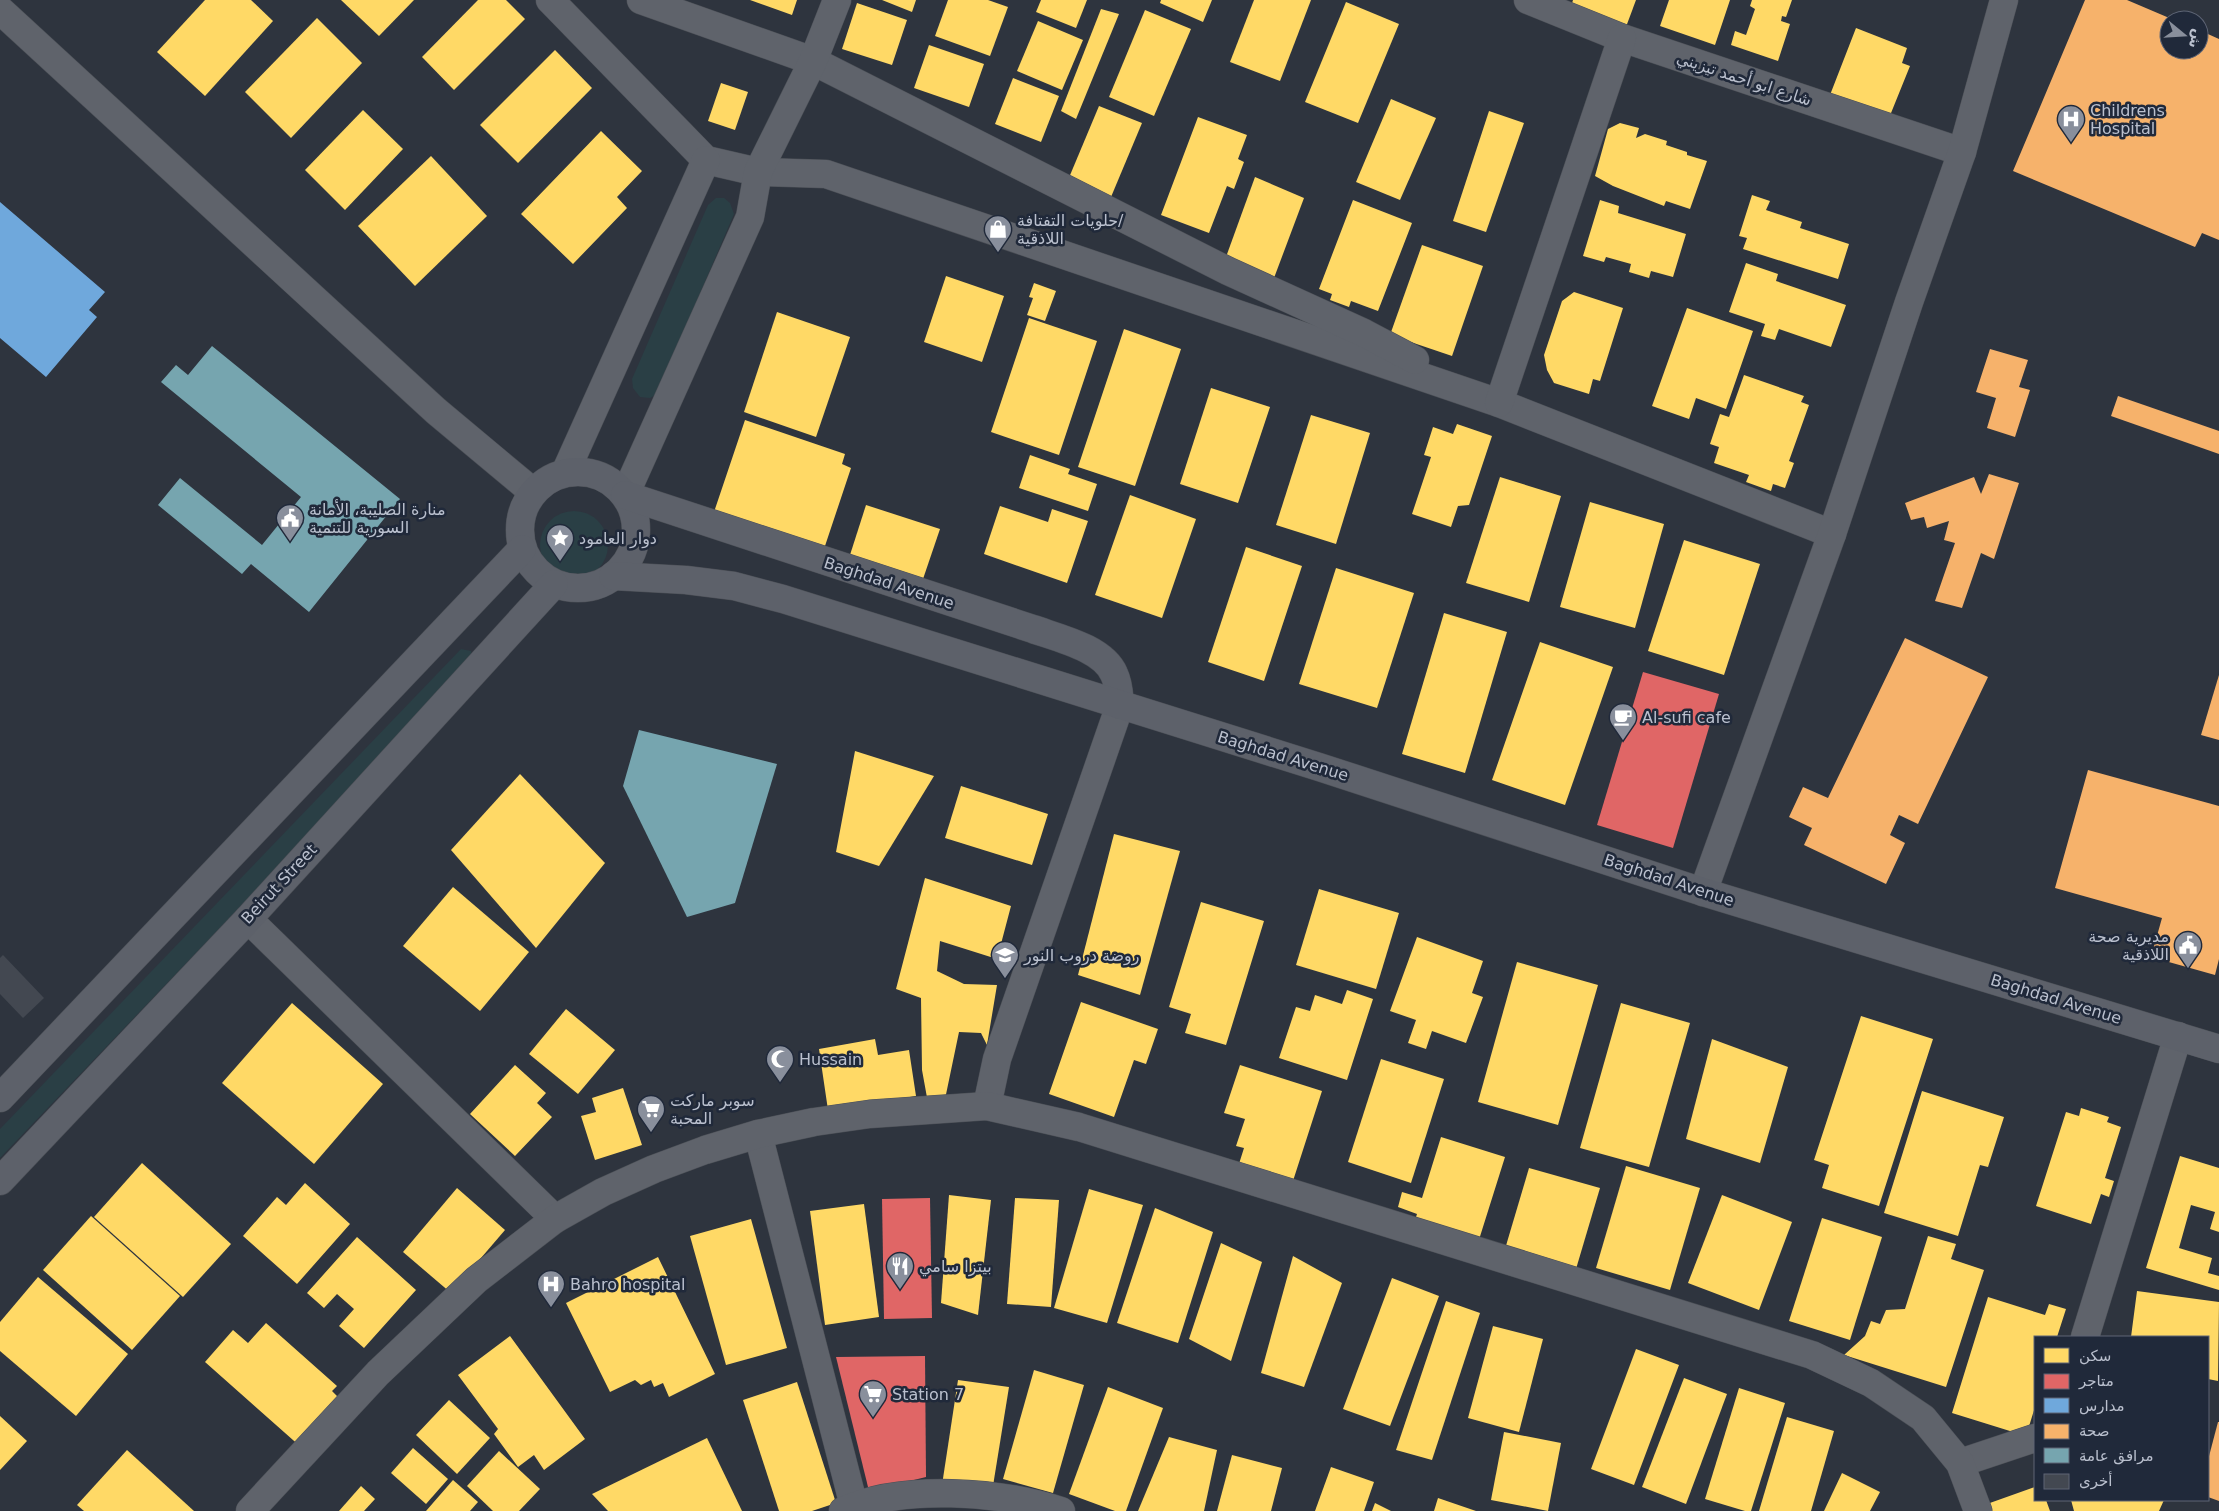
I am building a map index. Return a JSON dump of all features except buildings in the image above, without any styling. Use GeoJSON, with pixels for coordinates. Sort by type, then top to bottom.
{"type":"FeatureCollection","features":[{"type":"Feature","properties":{"kind":"main road"},"geometry":{"type":"LineString","coordinates":[[582,471],[598,475],[613,483],[625,495],[633,512],[636,529],[633,547],[626,564],[613,576],[600,584],[585,588],[569,588],[554,584],[540,575],[529,563],[522,549],[519,534],[520,519],[525,505],[533,492],[548,480],[565,473],[582,471]]}},
{"type":"Feature","properties":{"kind":"main road","name":"Baghdad Avenue"},"geometry":{"type":"LineString","coordinates":[[625,495],[1033,629],[1088,649],[1114,672],[1120,706]]}},
{"type":"Feature","properties":{"kind":"main road"},"geometry":{"type":"LineString","coordinates":[[0,1098],[522,549]]}},
{"type":"Feature","properties":{"kind":"main road","name":"Baghdad Avenue"},"geometry":{"type":"LineString","coordinates":[[613,576],[686,580],[734,586],[775,597],[1319,768],[1703,892],[2219,1049]]}},
{"type":"Feature","properties":{"kind":"main road","name":"Beirut Street"},"geometry":{"type":"LineString","coordinates":[[0,1181],[248,919],[554,584]]}},
{"type":"Feature","properties":{"kind":"street"},"geometry":{"type":"LineString","coordinates":[[550,0],[706,160],[758,172],[826,174],[1499,403],[1832,534]]}},
{"type":"Feature","properties":{"kind":"street"},"geometry":{"type":"LineString","coordinates":[[641,0],[813,61],[1228,271],[1364,333],[1499,403]]}},
{"type":"Feature","properties":{"kind":"street"},"geometry":{"type":"LineString","coordinates":[[625,495],[750,217],[758,172],[813,61],[837,0]]}},
{"type":"Feature","properties":{"kind":"street","name":"شارع ابو أحمد تيزيني"},"geometry":{"type":"LineString","coordinates":[[1528,0],[1622,38],[1962,152]]}},
{"type":"Feature","properties":{"kind":"street"},"geometry":{"type":"LineString","coordinates":[[1703,892],[1832,534],[1909,302],[1962,152],[2004,0]]}},
{"type":"Feature","properties":{"kind":"street"},"geometry":{"type":"LineString","coordinates":[[0,10],[436,411],[533,492]]}},
{"type":"Feature","properties":{"kind":"street"},"geometry":{"type":"LineString","coordinates":[[1499,403],[1622,38]]}},
{"type":"Feature","properties":{"kind":"street"},"geometry":{"type":"LineString","coordinates":[[565,473],[706,160]]}},
{"type":"Feature","properties":{"kind":"street"},"geometry":{"type":"LineString","coordinates":[[987,1106],[997,1059],[1120,706]]}},
{"type":"Feature","properties":{"kind":"street"},"geometry":{"type":"LineString","coordinates":[[248,919],[555,1219]]}},
{"type":"Feature","properties":{"kind":"street"},"geometry":{"type":"LineString","coordinates":[[2085,1336],[2178,1036]]}},
{"type":"Feature","properties":{"kind":"street"},"geometry":{"type":"LineString","coordinates":[[250,1511],[392,1360],[476,1280],[555,1219],[604,1192],[654,1169],[705,1150],[758,1134],[814,1122],[870,1114],[987,1106],[1079,1127],[1812,1355],[1871,1383],[1923,1418],[1960,1463],[1978,1511]]}},
{"type":"Feature","properties":{"kind":"street"},"geometry":{"type":"LineString","coordinates":[[758,1134],[849,1508],[893,1498],[932,1494],[971,1494],[1010,1499],[1061,1511]]}},
{"type":"Feature","properties":{"kind":"street"},"geometry":{"type":"LineString","coordinates":[[1960,1463],[2034,1438]]}},
{"type":"Feature","properties":{"kind":"green space"},"geometry":{"type":"Polygon","coordinates":[[[716,198],[724,198],[730,203],[734,214],[657,394],[650,398],[640,397],[633,388],[632,379],[708,205],[716,198]]]}},
{"type":"Feature","properties":{"kind":"green space"},"geometry":{"type":"Polygon","coordinates":[[[574,511],[587,514],[598,521],[605,532],[608,545],[605,558],[598,569],[587,576],[574,579],[561,576],[550,569],[543,558],[540,545],[543,532],[550,521],[561,514],[574,511]]]}},
{"type":"Feature","properties":{"kind":"green space"},"geometry":{"type":"Polygon","coordinates":[[[461,649],[471,651],[474,662],[0,1158],[0,1129],[461,649]]]}},
{"type":"Feature","properties":{"kind":"place","name":"Childrens Hospital"},"geometry":{"type":"Point","coordinates":[2071,143]}},
{"type":"Feature","properties":{"kind":"place","name":"حلويات التفتافة/ اللاذقية"},"geometry":{"type":"Point","coordinates":[998,253]}},
{"type":"Feature","properties":{"kind":"place","name":"منارة الصليبة، الأمانة السورية للتنمية"},"geometry":{"type":"Point","coordinates":[290,542]}},
{"type":"Feature","properties":{"kind":"place","name":"دوار العامود"},"geometry":{"type":"Point","coordinates":[560,562]}},
{"type":"Feature","properties":{"kind":"place","name":"Al-sufi cafe"},"geometry":{"type":"Point","coordinates":[1623,741]}},
{"type":"Feature","properties":{"kind":"place","name":"مديرية صحة اللاذقية"},"geometry":{"type":"Point","coordinates":[2188,969]}},
{"type":"Feature","properties":{"kind":"place","name":"روضة دروب النور"},"geometry":{"type":"Point","coordinates":[1005,979]}},
{"type":"Feature","properties":{"kind":"place","name":"Hussain"},"geometry":{"type":"Point","coordinates":[780,1083]}},
{"type":"Feature","properties":{"kind":"place","name":"سوبر ماركت المحبة"},"geometry":{"type":"Point","coordinates":[651,1133]}},
{"type":"Feature","properties":{"kind":"place","name":"بيتزا سامي"},"geometry":{"type":"Point","coordinates":[900,1290]}},
{"type":"Feature","properties":{"kind":"place","name":"Bahro hospital"},"geometry":{"type":"Point","coordinates":[551,1308]}},
{"type":"Feature","properties":{"kind":"place","name":"Station 7"},"geometry":{"type":"Point","coordinates":[873,1418]}}]}
